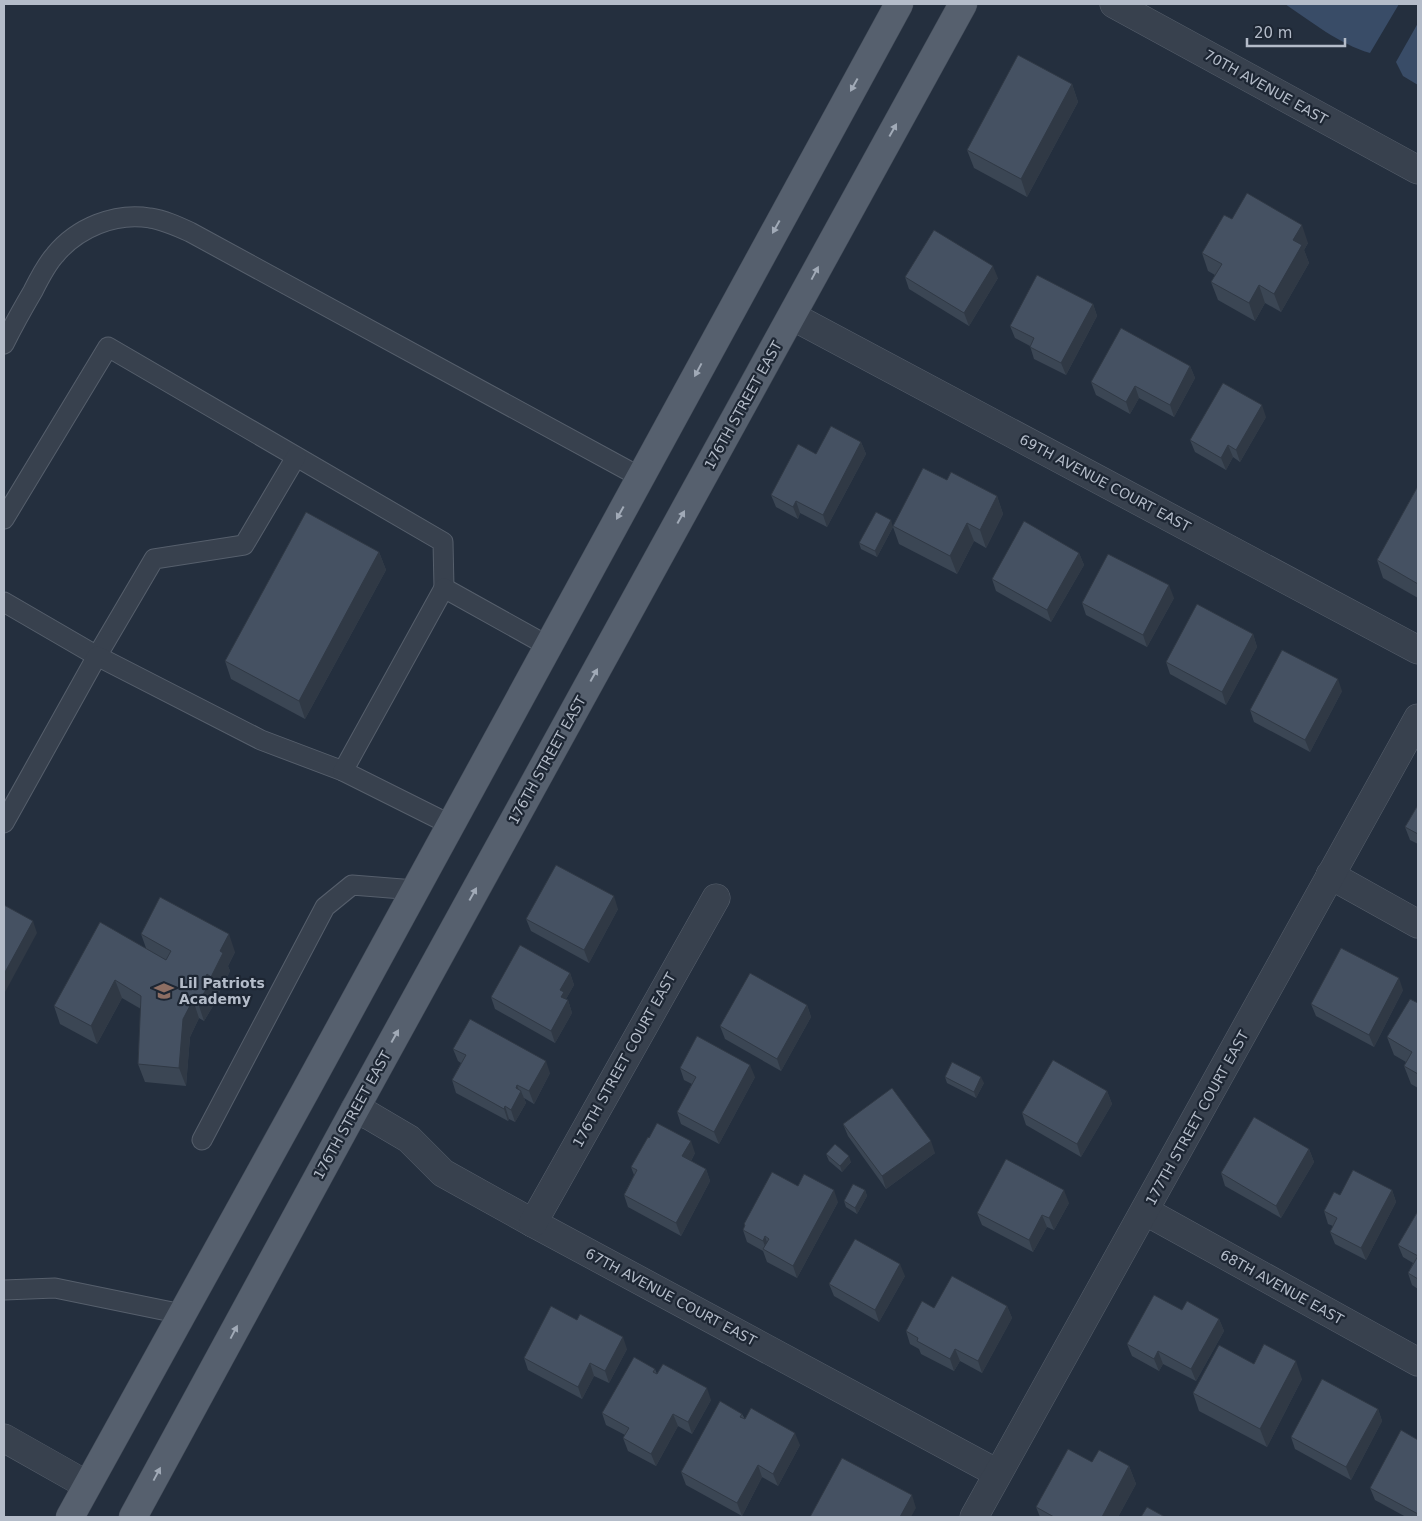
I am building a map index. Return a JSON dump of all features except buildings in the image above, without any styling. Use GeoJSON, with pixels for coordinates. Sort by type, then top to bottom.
{"type":"FeatureCollection","features":[{"type":"Feature","properties":{"kind":"main road"},"geometry":{"type":"LineString","coordinates":[[70,1517],[451,825],[899,4]]}},
{"type":"Feature","properties":{"kind":"main road","name":"176TH STREET EAST"},"geometry":{"type":"LineString","coordinates":[[133,1517],[354,1109],[963,4]]}},
{"type":"Feature","properties":{"kind":"street","name":"70TH AVENUE EAST"},"geometry":{"type":"LineString","coordinates":[[1114,4],[1418,170]]}},
{"type":"Feature","properties":{"kind":"street","name":"69TH AVENUE COURT EAST"},"geometry":{"type":"LineString","coordinates":[[792,316],[1418,650]]}},
{"type":"Feature","properties":{"kind":"street","name":"177TH STREET COURT EAST"},"geometry":{"type":"LineString","coordinates":[[974,1517],[1418,718]]}},
{"type":"Feature","properties":{"kind":"street"},"geometry":{"type":"LineString","coordinates":[[1330,875],[1418,924]]}},
{"type":"Feature","properties":{"kind":"street","name":"176TH STREET COURT EAST"},"geometry":{"type":"LineString","coordinates":[[533,1223],[716,898]]}},
{"type":"Feature","properties":{"kind":"street","name":"67TH AVENUE COURT EAST"},"geometry":{"type":"LineString","coordinates":[[354,1109],[370,1116],[409,1139],[443,1173],[997,1473]]}},
{"type":"Feature","properties":{"kind":"street","name":"68TH AVENUE EAST"},"geometry":{"type":"LineString","coordinates":[[1145,1211],[1418,1362]]}},
{"type":"Feature","properties":{"kind":"street"},"geometry":{"type":"LineString","coordinates":[[4,1438],[87,1485]]}},
{"type":"Feature","properties":{"kind":"lane"},"geometry":{"type":"LineString","coordinates":[[4,344],[42,273],[54,255],[70,240],[88,228],[108,221],[128,217],[150,218],[170,223],[190,232],[640,478]]}},
{"type":"Feature","properties":{"kind":"lane"},"geometry":{"type":"LineString","coordinates":[[4,519],[108,347],[443,542],[444,588],[343,771]]}},
{"type":"Feature","properties":{"kind":"lane"},"geometry":{"type":"LineString","coordinates":[[4,823],[97,656],[154,559],[244,545],[296,457]]}},
{"type":"Feature","properties":{"kind":"lane"},"geometry":{"type":"LineString","coordinates":[[444,588],[548,646]]}},
{"type":"Feature","properties":{"kind":"lane"},"geometry":{"type":"LineString","coordinates":[[4,602],[97,656],[261,740],[343,771],[451,825]]}},
{"type":"Feature","properties":{"kind":"lane"},"geometry":{"type":"LineString","coordinates":[[202,1140],[325,907],[352,885],[415,890]]}},
{"type":"Feature","properties":{"kind":"lane"},"geometry":{"type":"LineString","coordinates":[[4,1290],[54,1288],[182,1314]]}},
{"type":"Feature","properties":{"kind":"water"},"geometry":{"type":"Polygon","coordinates":[[[1285,4],[1399,4],[1370,53],[1347,44],[1285,4]]]}},
{"type":"Feature","properties":{"kind":"water"},"geometry":{"type":"Polygon","coordinates":[[[1418,23],[1418,85],[1403,76],[1396,62],[1418,23]]]}},
{"type":"Feature","properties":{"kind":"place","name":"Lil Patriots Academy"},"geometry":{"type":"Point","coordinates":[164,991]}}]}
